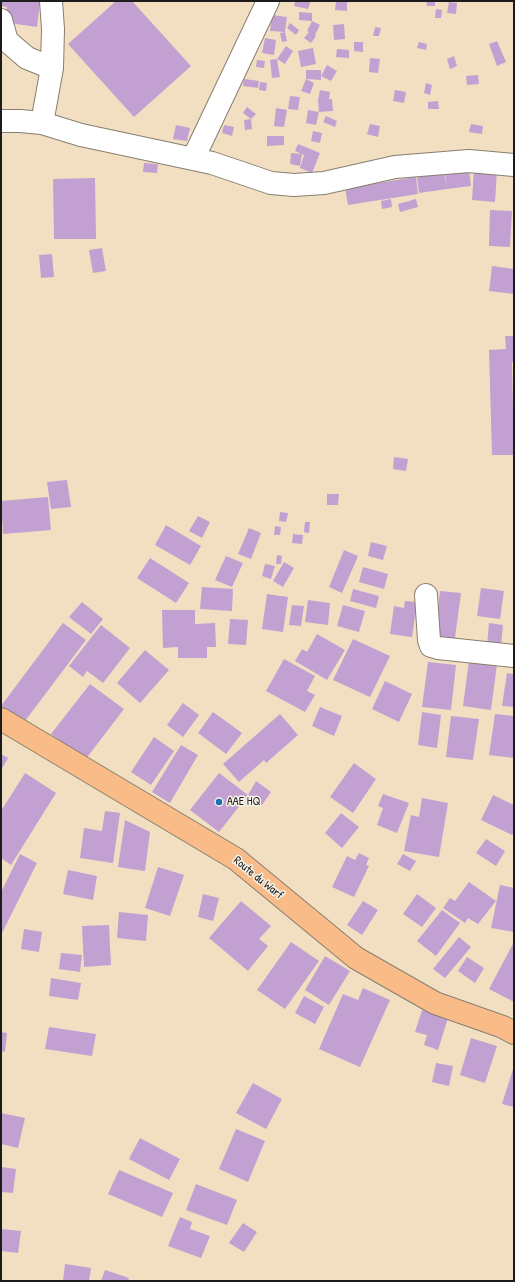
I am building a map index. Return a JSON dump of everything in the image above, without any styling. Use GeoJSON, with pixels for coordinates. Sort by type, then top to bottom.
{"type":"FeatureCollection","features":[{"type":"Feature","properties":{"kind":"main road","name":"Route du Warf"},"geometry":{"type":"LineString","coordinates":[[1,719],[236,859],[356,958],[435,1002],[503,1027],[514,1033]]}},
{"type":"Feature","properties":{"kind":"street"},"geometry":{"type":"LineString","coordinates":[[42,123],[52,68],[53,29],[51,1]]}},
{"type":"Feature","properties":{"kind":"street"},"geometry":{"type":"LineString","coordinates":[[194,159],[268,1]]}},
{"type":"Feature","properties":{"kind":"street"},"geometry":{"type":"LineString","coordinates":[[1,20],[7,41],[27,58],[52,68]]}},
{"type":"Feature","properties":{"kind":"street"},"geometry":{"type":"LineString","coordinates":[[1,121],[42,123],[81,135],[212,162],[271,183],[294,185],[324,183],[395,167],[469,161],[514,165]]}},
{"type":"Feature","properties":{"kind":"street"},"geometry":{"type":"LineString","coordinates":[[426,594],[429,640],[431,646],[514,656]]}},
{"type":"Feature","properties":{"kind":"building"},"geometry":{"type":"Polygon","coordinates":[[[1,1],[40,1],[37,27],[9,23],[6,17],[7,7],[1,6],[1,1]]]}},
{"type":"Feature","properties":{"kind":"building"},"geometry":{"type":"Polygon","coordinates":[[[116,1],[132,1],[191,66],[134,117],[68,44],[116,1]]]}},
{"type":"Feature","properties":{"kind":"building"},"geometry":{"type":"Polygon","coordinates":[[[295,1],[311,1],[308,9],[294,6],[295,1]]]}},
{"type":"Feature","properties":{"kind":"building"},"geometry":{"type":"Polygon","coordinates":[[[336,1],[347,1],[347,11],[335,10],[336,1]]]}},
{"type":"Feature","properties":{"kind":"building"},"geometry":{"type":"Polygon","coordinates":[[[426,1],[435,1],[435,6],[427,6],[426,1]]]}},
{"type":"Feature","properties":{"kind":"building"},"geometry":{"type":"Polygon","coordinates":[[[449,2],[457,3],[456,14],[447,13],[449,2]]]}},
{"type":"Feature","properties":{"kind":"building"},"geometry":{"type":"Polygon","coordinates":[[[436,9],[442,10],[441,18],[435,18],[436,9]]]}},
{"type":"Feature","properties":{"kind":"building"},"geometry":{"type":"Polygon","coordinates":[[[299,12],[312,13],[312,21],[299,20],[299,12]]]}},
{"type":"Feature","properties":{"kind":"building"},"geometry":{"type":"Polygon","coordinates":[[[272,15],[287,17],[285,32],[270,31],[272,15]]]}},
{"type":"Feature","properties":{"kind":"building"},"geometry":{"type":"Polygon","coordinates":[[[312,21],[320,25],[315,35],[316,36],[311,43],[304,38],[309,32],[307,31],[312,21]]]}},
{"type":"Feature","properties":{"kind":"building"},"geometry":{"type":"Polygon","coordinates":[[[290,23],[299,30],[296,35],[287,28],[290,23]]]}},
{"type":"Feature","properties":{"kind":"building"},"geometry":{"type":"Polygon","coordinates":[[[344,24],[345,39],[334,40],[333,25],[344,24]]]}},
{"type":"Feature","properties":{"kind":"building"},"geometry":{"type":"Polygon","coordinates":[[[375,27],[381,28],[379,36],[373,36],[375,27]]]}},
{"type":"Feature","properties":{"kind":"building"},"geometry":{"type":"Polygon","coordinates":[[[285,32],[287,41],[282,42],[280,33],[285,32]]]}},
{"type":"Feature","properties":{"kind":"building"},"geometry":{"type":"Polygon","coordinates":[[[265,38],[276,40],[274,55],[262,53],[265,38]]]}},
{"type":"Feature","properties":{"kind":"building"},"geometry":{"type":"Polygon","coordinates":[[[497,41],[506,62],[497,66],[489,44],[497,41]]]}},
{"type":"Feature","properties":{"kind":"building"},"geometry":{"type":"Polygon","coordinates":[[[354,42],[363,42],[363,52],[354,51],[354,42]]]}},
{"type":"Feature","properties":{"kind":"building"},"geometry":{"type":"Polygon","coordinates":[[[419,42],[427,44],[426,50],[417,48],[419,42]]]}},
{"type":"Feature","properties":{"kind":"building"},"geometry":{"type":"Polygon","coordinates":[[[286,46],[293,51],[285,64],[277,59],[286,46]]]}},
{"type":"Feature","properties":{"kind":"building"},"geometry":{"type":"Polygon","coordinates":[[[313,48],[316,64],[301,67],[298,51],[313,48]]]}},
{"type":"Feature","properties":{"kind":"building"},"geometry":{"type":"Polygon","coordinates":[[[337,49],[349,50],[349,58],[336,57],[337,49]]]}},
{"type":"Feature","properties":{"kind":"building"},"geometry":{"type":"Polygon","coordinates":[[[454,56],[457,66],[450,69],[447,59],[454,56]]]}},
{"type":"Feature","properties":{"kind":"building"},"geometry":{"type":"Polygon","coordinates":[[[370,58],[380,59],[378,73],[369,72],[370,58]]]}},
{"type":"Feature","properties":{"kind":"building"},"geometry":{"type":"Polygon","coordinates":[[[277,59],[280,77],[272,78],[270,60],[277,59]]]}},
{"type":"Feature","properties":{"kind":"building"},"geometry":{"type":"Polygon","coordinates":[[[257,60],[265,61],[264,68],[256,67],[257,60]]]}},
{"type":"Feature","properties":{"kind":"building"},"geometry":{"type":"Polygon","coordinates":[[[327,65],[337,71],[331,81],[321,76],[327,65]]]}},
{"type":"Feature","properties":{"kind":"building"},"geometry":{"type":"Polygon","coordinates":[[[306,70],[321,70],[321,80],[306,79],[306,70]]]}},
{"type":"Feature","properties":{"kind":"building"},"geometry":{"type":"Polygon","coordinates":[[[478,75],[479,84],[467,85],[466,76],[478,75]]]}},
{"type":"Feature","properties":{"kind":"building"},"geometry":{"type":"Polygon","coordinates":[[[244,79],[259,81],[258,88],[243,86],[244,79]]]}},
{"type":"Feature","properties":{"kind":"building"},"geometry":{"type":"Polygon","coordinates":[[[306,79],[314,83],[310,94],[301,91],[306,79]]]}},
{"type":"Feature","properties":{"kind":"building"},"geometry":{"type":"Polygon","coordinates":[[[260,82],[267,83],[266,91],[259,90],[260,82]]]}},
{"type":"Feature","properties":{"kind":"building"},"geometry":{"type":"Polygon","coordinates":[[[426,83],[432,85],[430,95],[424,93],[426,83]]]}},
{"type":"Feature","properties":{"kind":"building"},"geometry":{"type":"Polygon","coordinates":[[[320,90],[330,92],[329,99],[332,99],[333,111],[319,112],[318,100],[320,90]]]}},
{"type":"Feature","properties":{"kind":"building"},"geometry":{"type":"Polygon","coordinates":[[[395,90],[406,92],[404,103],[393,101],[395,90]]]}},
{"type":"Feature","properties":{"kind":"building"},"geometry":{"type":"Polygon","coordinates":[[[290,96],[300,97],[298,110],[288,109],[290,96]]]}},
{"type":"Feature","properties":{"kind":"building"},"geometry":{"type":"Polygon","coordinates":[[[438,101],[439,109],[428,109],[428,102],[438,101]]]}},
{"type":"Feature","properties":{"kind":"building"},"geometry":{"type":"Polygon","coordinates":[[[247,107],[256,114],[251,119],[243,113],[247,107]]]}},
{"type":"Feature","properties":{"kind":"building"},"geometry":{"type":"Polygon","coordinates":[[[276,108],[287,110],[284,127],[274,126],[276,108]]]}},
{"type":"Feature","properties":{"kind":"building"},"geometry":{"type":"Polygon","coordinates":[[[308,110],[319,112],[316,125],[306,123],[308,110]]]}},
{"type":"Feature","properties":{"kind":"building"},"geometry":{"type":"Polygon","coordinates":[[[326,116],[337,121],[335,127],[323,122],[326,116]]]}},
{"type":"Feature","properties":{"kind":"building"},"geometry":{"type":"Polygon","coordinates":[[[251,119],[252,129],[245,130],[244,120],[251,119]]]}},
{"type":"Feature","properties":{"kind":"building"},"geometry":{"type":"Polygon","coordinates":[[[370,124],[380,126],[378,137],[367,134],[370,124]]]}},
{"type":"Feature","properties":{"kind":"building"},"geometry":{"type":"Polygon","coordinates":[[[471,124],[483,126],[482,134],[469,132],[471,124]]]}},
{"type":"Feature","properties":{"kind":"building"},"geometry":{"type":"Polygon","coordinates":[[[176,125],[190,128],[187,141],[173,139],[176,125]]]}},
{"type":"Feature","properties":{"kind":"building"},"geometry":{"type":"Polygon","coordinates":[[[224,125],[234,127],[232,136],[222,133],[224,125]]]}},
{"type":"Feature","properties":{"kind":"building"},"geometry":{"type":"Polygon","coordinates":[[[313,131],[322,133],[320,143],[311,141],[313,131]]]}},
{"type":"Feature","properties":{"kind":"building"},"geometry":{"type":"Polygon","coordinates":[[[267,136],[284,136],[284,145],[267,146],[267,136]]]}},
{"type":"Feature","properties":{"kind":"building"},"geometry":{"type":"Polygon","coordinates":[[[298,144],[320,153],[312,173],[300,168],[304,155],[295,151],[298,144]]]}},
{"type":"Feature","properties":{"kind":"building"},"geometry":{"type":"Polygon","coordinates":[[[291,153],[302,154],[300,166],[290,164],[291,153]]]}},
{"type":"Feature","properties":{"kind":"building"},"geometry":{"type":"Polygon","coordinates":[[[144,163],[158,164],[157,173],[143,172],[144,163]]]}},
{"type":"Feature","properties":{"kind":"building"},"geometry":{"type":"Polygon","coordinates":[[[469,169],[471,186],[447,189],[445,172],[469,169]]]}},
{"type":"Feature","properties":{"kind":"building"},"geometry":{"type":"Polygon","coordinates":[[[474,169],[497,171],[495,202],[472,200],[474,169]]]}},
{"type":"Feature","properties":{"kind":"building"},"geometry":{"type":"Polygon","coordinates":[[[444,172],[447,189],[419,193],[417,176],[444,172]]]}},
{"type":"Feature","properties":{"kind":"building"},"geometry":{"type":"Polygon","coordinates":[[[416,177],[418,194],[348,205],[345,188],[416,177]]]}},
{"type":"Feature","properties":{"kind":"building"},"geometry":{"type":"Polygon","coordinates":[[[95,178],[96,239],[54,239],[53,179],[95,178]]]}},
{"type":"Feature","properties":{"kind":"building"},"geometry":{"type":"Polygon","coordinates":[[[391,199],[392,207],[382,209],[381,201],[391,199]]]}},
{"type":"Feature","properties":{"kind":"building"},"geometry":{"type":"Polygon","coordinates":[[[416,199],[418,207],[400,212],[398,204],[416,199]]]}},
{"type":"Feature","properties":{"kind":"building"},"geometry":{"type":"Polygon","coordinates":[[[490,210],[512,211],[510,247],[489,246],[490,210]]]}},
{"type":"Feature","properties":{"kind":"building"},"geometry":{"type":"Polygon","coordinates":[[[102,248],[106,271],[93,273],[89,250],[102,248]]]}},
{"type":"Feature","properties":{"kind":"building"},"geometry":{"type":"Polygon","coordinates":[[[52,254],[54,277],[41,278],[39,255],[52,254]]]}},
{"type":"Feature","properties":{"kind":"building"},"geometry":{"type":"Polygon","coordinates":[[[492,266],[514,269],[514,294],[489,291],[492,266]]]}},
{"type":"Feature","properties":{"kind":"building"},"geometry":{"type":"Polygon","coordinates":[[[505,336],[514,336],[514,362],[512,362],[514,455],[492,455],[489,350],[506,349],[505,336]]]}},
{"type":"Feature","properties":{"kind":"building"},"geometry":{"type":"Polygon","coordinates":[[[394,457],[408,459],[406,471],[393,469],[394,457]]]}},
{"type":"Feature","properties":{"kind":"building"},"geometry":{"type":"Polygon","coordinates":[[[67,480],[71,507],[51,509],[47,482],[67,480]]]}},
{"type":"Feature","properties":{"kind":"building"},"geometry":{"type":"Polygon","coordinates":[[[327,494],[339,494],[338,505],[327,505],[327,494]]]}},
{"type":"Feature","properties":{"kind":"building"},"geometry":{"type":"Polygon","coordinates":[[[48,497],[51,530],[3,534],[1,501],[48,497]]]}},
{"type":"Feature","properties":{"kind":"building"},"geometry":{"type":"Polygon","coordinates":[[[280,512],[288,513],[286,522],[279,521],[280,512]]]}},
{"type":"Feature","properties":{"kind":"building"},"geometry":{"type":"Polygon","coordinates":[[[198,516],[210,522],[202,538],[189,531],[198,516]]]}},
{"type":"Feature","properties":{"kind":"building"},"geometry":{"type":"Polygon","coordinates":[[[305,522],[310,522],[309,533],[304,532],[305,522]]]}},
{"type":"Feature","properties":{"kind":"building"},"geometry":{"type":"Polygon","coordinates":[[[166,525],[201,546],[190,565],[155,545],[166,525]]]}},
{"type":"Feature","properties":{"kind":"building"},"geometry":{"type":"Polygon","coordinates":[[[275,526],[281,527],[280,535],[274,535],[275,526]]]}},
{"type":"Feature","properties":{"kind":"building"},"geometry":{"type":"Polygon","coordinates":[[[249,528],[261,533],[251,559],[238,554],[249,528]]]}},
{"type":"Feature","properties":{"kind":"building"},"geometry":{"type":"Polygon","coordinates":[[[293,534],[303,535],[302,544],[292,543],[293,534]]]}},
{"type":"Feature","properties":{"kind":"building"},"geometry":{"type":"Polygon","coordinates":[[[371,542],[387,546],[383,560],[368,556],[371,542]]]}},
{"type":"Feature","properties":{"kind":"building"},"geometry":{"type":"Polygon","coordinates":[[[344,550],[358,556],[342,593],[329,587],[344,550]]]}},
{"type":"Feature","properties":{"kind":"building"},"geometry":{"type":"Polygon","coordinates":[[[277,555],[282,556],[281,564],[276,564],[277,555]]]}},
{"type":"Feature","properties":{"kind":"building"},"geometry":{"type":"Polygon","coordinates":[[[226,556],[243,563],[232,587],[215,580],[226,556]]]}},
{"type":"Feature","properties":{"kind":"building"},"geometry":{"type":"Polygon","coordinates":[[[150,558],[189,583],[176,603],[137,578],[150,558]]]}},
{"type":"Feature","properties":{"kind":"building"},"geometry":{"type":"Polygon","coordinates":[[[284,562],[294,568],[283,587],[273,581],[284,562]]]}},
{"type":"Feature","properties":{"kind":"building"},"geometry":{"type":"Polygon","coordinates":[[[265,564],[275,566],[271,579],[262,576],[265,564]]]}},
{"type":"Feature","properties":{"kind":"building"},"geometry":{"type":"Polygon","coordinates":[[[363,567],[388,574],[384,589],[359,582],[363,567]]]}},
{"type":"Feature","properties":{"kind":"building"},"geometry":{"type":"Polygon","coordinates":[[[202,587],[233,589],[232,611],[200,609],[202,587]]]}},
{"type":"Feature","properties":{"kind":"building"},"geometry":{"type":"Polygon","coordinates":[[[481,588],[504,591],[500,619],[477,616],[481,588]]]}},
{"type":"Feature","properties":{"kind":"building"},"geometry":{"type":"Polygon","coordinates":[[[353,589],[379,596],[376,608],[350,601],[353,589]]]}},
{"type":"Feature","properties":{"kind":"building"},"geometry":{"type":"Polygon","coordinates":[[[440,591],[461,593],[454,645],[434,643],[440,591]]]}},
{"type":"Feature","properties":{"kind":"building"},"geometry":{"type":"Polygon","coordinates":[[[267,594],[288,597],[283,632],[262,629],[267,594]]]}},
{"type":"Feature","properties":{"kind":"building"},"geometry":{"type":"Polygon","coordinates":[[[308,600],[330,603],[328,625],[305,622],[308,600]]]}},
{"type":"Feature","properties":{"kind":"building"},"geometry":{"type":"Polygon","coordinates":[[[405,601],[417,602],[412,637],[390,634],[394,606],[404,608],[405,601]]]}},
{"type":"Feature","properties":{"kind":"building"},"geometry":{"type":"Polygon","coordinates":[[[82,602],[103,619],[91,634],[69,617],[82,602]]]}},
{"type":"Feature","properties":{"kind":"building"},"geometry":{"type":"Polygon","coordinates":[[[292,605],[304,606],[301,626],[289,625],[292,605]]]}},
{"type":"Feature","properties":{"kind":"building"},"geometry":{"type":"Polygon","coordinates":[[[343,605],[365,611],[359,632],[337,626],[343,605]]]}},
{"type":"Feature","properties":{"kind":"building"},"geometry":{"type":"Polygon","coordinates":[[[162,610],[195,610],[195,624],[215,623],[216,647],[207,647],[207,658],[178,658],[178,647],[163,648],[162,610]]]}},
{"type":"Feature","properties":{"kind":"building"},"geometry":{"type":"Polygon","coordinates":[[[230,619],[248,620],[246,645],[228,644],[230,619]]]}},
{"type":"Feature","properties":{"kind":"building"},"geometry":{"type":"Polygon","coordinates":[[[63,623],[86,640],[22,725],[1,709],[1,706],[63,623]]]}},
{"type":"Feature","properties":{"kind":"building"},"geometry":{"type":"Polygon","coordinates":[[[489,623],[503,625],[501,646],[487,645],[489,623]]]}},
{"type":"Feature","properties":{"kind":"building"},"geometry":{"type":"Polygon","coordinates":[[[101,625],[130,648],[103,683],[87,671],[83,677],[69,666],[101,625]]]}},
{"type":"Feature","properties":{"kind":"building"},"geometry":{"type":"Polygon","coordinates":[[[317,634],[345,650],[327,680],[295,661],[302,649],[307,652],[317,634]]]}},
{"type":"Feature","properties":{"kind":"building"},"geometry":{"type":"Polygon","coordinates":[[[353,639],[390,656],[370,697],[333,680],[353,639]]]}},
{"type":"Feature","properties":{"kind":"building"},"geometry":{"type":"Polygon","coordinates":[[[145,650],[169,670],[140,703],[117,683],[145,650]]]}},
{"type":"Feature","properties":{"kind":"building"},"geometry":{"type":"Polygon","coordinates":[[[284,659],[315,676],[307,691],[315,695],[305,712],[266,691],[284,659]]]}},
{"type":"Feature","properties":{"kind":"building"},"geometry":{"type":"Polygon","coordinates":[[[469,661],[497,664],[491,710],[463,706],[469,661]]]}},
{"type":"Feature","properties":{"kind":"building"},"geometry":{"type":"Polygon","coordinates":[[[428,662],[456,665],[451,710],[422,707],[428,662]]]}},
{"type":"Feature","properties":{"kind":"building"},"geometry":{"type":"Polygon","coordinates":[[[507,673],[514,674],[514,707],[502,706],[507,673]]]}},
{"type":"Feature","properties":{"kind":"building"},"geometry":{"type":"Polygon","coordinates":[[[385,681],[412,694],[399,722],[372,709],[385,681]]]}},
{"type":"Feature","properties":{"kind":"building"},"geometry":{"type":"Polygon","coordinates":[[[90,684],[124,709],[85,760],[51,734],[90,684]]]}},
{"type":"Feature","properties":{"kind":"building"},"geometry":{"type":"Polygon","coordinates":[[[183,703],[199,715],[183,737],[167,725],[183,703]]]}},
{"type":"Feature","properties":{"kind":"building"},"geometry":{"type":"Polygon","coordinates":[[[320,707],[342,716],[334,736],[312,726],[320,707]]]}},
{"type":"Feature","properties":{"kind":"building"},"geometry":{"type":"Polygon","coordinates":[[[213,712],[242,733],[226,754],[198,733],[213,712]]]}},
{"type":"Feature","properties":{"kind":"building"},"geometry":{"type":"Polygon","coordinates":[[[422,712],[441,715],[437,748],[418,745],[422,712]]]}},
{"type":"Feature","properties":{"kind":"building"},"geometry":{"type":"Polygon","coordinates":[[[280,714],[298,735],[266,763],[264,760],[239,782],[223,764],[280,714]]]}},
{"type":"Feature","properties":{"kind":"building"},"geometry":{"type":"Polygon","coordinates":[[[495,714],[514,716],[514,758],[489,755],[495,714]]]}},
{"type":"Feature","properties":{"kind":"building"},"geometry":{"type":"Polygon","coordinates":[[[451,716],[479,719],[473,760],[446,757],[451,716]]]}},
{"type":"Feature","properties":{"kind":"building"},"geometry":{"type":"Polygon","coordinates":[[[154,737],[174,751],[151,785],[131,772],[154,737]]]}},
{"type":"Feature","properties":{"kind":"building"},"geometry":{"type":"Polygon","coordinates":[[[181,745],[198,755],[170,803],[152,792],[181,745]]]}},
{"type":"Feature","properties":{"kind":"building"},"geometry":{"type":"Polygon","coordinates":[[[1,754],[8,758],[1,770],[1,754]]]}},
{"type":"Feature","properties":{"kind":"building"},"geometry":{"type":"Polygon","coordinates":[[[354,763],[376,779],[353,813],[330,797],[354,763]]]}},
{"type":"Feature","properties":{"kind":"building"},"geometry":{"type":"Polygon","coordinates":[[[25,773],[56,793],[11,865],[1,858],[1,811],[25,773]]]}},
{"type":"Feature","properties":{"kind":"building","name":"AAE HQ"},"geometry":{"type":"Polygon","coordinates":[[[219,773],[248,795],[219,832],[190,810],[219,773]]]}},
{"type":"Feature","properties":{"kind":"building"},"geometry":{"type":"Polygon","coordinates":[[[256,781],[271,792],[262,805],[248,795],[256,781]]]}},
{"type":"Feature","properties":{"kind":"building"},"geometry":{"type":"Polygon","coordinates":[[[383,794],[409,803],[397,833],[377,825],[383,808],[378,806],[383,794]]]}},
{"type":"Feature","properties":{"kind":"building"},"geometry":{"type":"Polygon","coordinates":[[[493,795],[514,805],[514,832],[512,835],[481,820],[493,795]]]}},
{"type":"Feature","properties":{"kind":"building"},"geometry":{"type":"Polygon","coordinates":[[[422,798],[448,803],[439,857],[404,851],[411,815],[419,817],[422,798]]]}},
{"type":"Feature","properties":{"kind":"building"},"geometry":{"type":"Polygon","coordinates":[[[105,811],[120,813],[113,863],[80,858],[84,828],[102,831],[105,811]]]}},
{"type":"Feature","properties":{"kind":"building"},"geometry":{"type":"Polygon","coordinates":[[[341,813],[359,827],[342,848],[325,833],[341,813]]]}},
{"type":"Feature","properties":{"kind":"building"},"geometry":{"type":"Polygon","coordinates":[[[125,820],[150,832],[145,871],[118,867],[125,820]]]}},
{"type":"Feature","properties":{"kind":"building"},"geometry":{"type":"Polygon","coordinates":[[[486,839],[505,851],[496,866],[476,853],[486,839]]]}},
{"type":"Feature","properties":{"kind":"building"},"geometry":{"type":"Polygon","coordinates":[[[359,853],[369,858],[366,865],[369,866],[354,897],[332,887],[347,856],[355,860],[359,853]]]}},
{"type":"Feature","properties":{"kind":"building"},"geometry":{"type":"Polygon","coordinates":[[[20,854],[37,863],[1,935],[1,892],[20,854]]]}},
{"type":"Feature","properties":{"kind":"building"},"geometry":{"type":"Polygon","coordinates":[[[403,854],[416,861],[410,871],[397,864],[403,854]]]}},
{"type":"Feature","properties":{"kind":"building"},"geometry":{"type":"Polygon","coordinates":[[[158,867],[184,875],[170,916],[145,908],[158,867]]]}},
{"type":"Feature","properties":{"kind":"building"},"geometry":{"type":"Polygon","coordinates":[[[68,870],[97,876],[93,900],[63,894],[68,870]]]}},
{"type":"Feature","properties":{"kind":"building"},"geometry":{"type":"Polygon","coordinates":[[[469,882],[496,901],[478,924],[468,918],[465,923],[443,908],[450,898],[455,901],[469,882]]]}},
{"type":"Feature","properties":{"kind":"building"},"geometry":{"type":"Polygon","coordinates":[[[500,885],[514,888],[514,932],[491,928],[500,885]]]}},
{"type":"Feature","properties":{"kind":"building"},"geometry":{"type":"Polygon","coordinates":[[[203,894],[219,898],[213,921],[198,917],[203,894]]]}},
{"type":"Feature","properties":{"kind":"building"},"geometry":{"type":"Polygon","coordinates":[[[417,894],[436,908],[422,927],[403,914],[417,894]]]}},
{"type":"Feature","properties":{"kind":"building"},"geometry":{"type":"Polygon","coordinates":[[[241,901],[271,926],[259,939],[268,946],[248,971],[209,938],[241,901]]]}},
{"type":"Feature","properties":{"kind":"building"},"geometry":{"type":"Polygon","coordinates":[[[363,901],[378,910],[362,935],[347,925],[363,901]]]}},
{"type":"Feature","properties":{"kind":"building"},"geometry":{"type":"Polygon","coordinates":[[[442,910],[460,923],[436,956],[417,941],[442,910]]]}},
{"type":"Feature","properties":{"kind":"building"},"geometry":{"type":"Polygon","coordinates":[[[119,912],[148,915],[146,941],[117,938],[119,912]]]}},
{"type":"Feature","properties":{"kind":"building"},"geometry":{"type":"Polygon","coordinates":[[[109,925],[111,965],[84,967],[82,926],[109,925]]]}},
{"type":"Feature","properties":{"kind":"building"},"geometry":{"type":"Polygon","coordinates":[[[24,929],[42,932],[39,952],[21,949],[24,929]]]}},
{"type":"Feature","properties":{"kind":"building"},"geometry":{"type":"Polygon","coordinates":[[[459,937],[471,947],[445,978],[433,969],[459,937]]]}},
{"type":"Feature","properties":{"kind":"building"},"geometry":{"type":"Polygon","coordinates":[[[291,942],[319,961],[285,1009],[257,990],[291,942]]]}},
{"type":"Feature","properties":{"kind":"building"},"geometry":{"type":"Polygon","coordinates":[[[514,942],[514,1002],[489,989],[514,942]]]}},
{"type":"Feature","properties":{"kind":"building"},"geometry":{"type":"Polygon","coordinates":[[[61,953],[82,955],[80,972],[59,969],[61,953]]]}},
{"type":"Feature","properties":{"kind":"building"},"geometry":{"type":"Polygon","coordinates":[[[325,956],[350,971],[329,1005],[305,990],[325,956]]]}},
{"type":"Feature","properties":{"kind":"building"},"geometry":{"type":"Polygon","coordinates":[[[467,957],[484,968],[475,983],[458,971],[467,957]]]}},
{"type":"Feature","properties":{"kind":"building"},"geometry":{"type":"Polygon","coordinates":[[[51,978],[81,983],[78,1000],[49,996],[51,978]]]}},
{"type":"Feature","properties":{"kind":"building"},"geometry":{"type":"Polygon","coordinates":[[[363,988],[390,1000],[360,1067],[319,1049],[343,994],[358,1000],[363,988]]]}},
{"type":"Feature","properties":{"kind":"building"},"geometry":{"type":"Polygon","coordinates":[[[304,996],[324,1007],[315,1024],[295,1013],[304,996]]]}},
{"type":"Feature","properties":{"kind":"building"},"geometry":{"type":"Polygon","coordinates":[[[422,1010],[448,1018],[438,1050],[424,1045],[427,1035],[415,1032],[422,1010]]]}},
{"type":"Feature","properties":{"kind":"building"},"geometry":{"type":"Polygon","coordinates":[[[49,1027],[96,1034],[92,1056],[45,1049],[49,1027]]]}},
{"type":"Feature","properties":{"kind":"building"},"geometry":{"type":"Polygon","coordinates":[[[1,1032],[7,1033],[5,1052],[1,1051],[1,1032]]]}},
{"type":"Feature","properties":{"kind":"building"},"geometry":{"type":"Polygon","coordinates":[[[471,1038],[497,1046],[485,1083],[460,1075],[471,1038]]]}},
{"type":"Feature","properties":{"kind":"building"},"geometry":{"type":"Polygon","coordinates":[[[436,1063],[453,1066],[449,1086],[432,1082],[436,1063]]]}},
{"type":"Feature","properties":{"kind":"building"},"geometry":{"type":"Polygon","coordinates":[[[514,1066],[514,1107],[502,1104],[514,1066]]]}},
{"type":"Feature","properties":{"kind":"building"},"geometry":{"type":"Polygon","coordinates":[[[253,1083],[282,1099],[266,1129],[236,1113],[253,1083]]]}},
{"type":"Feature","properties":{"kind":"building"},"geometry":{"type":"Polygon","coordinates":[[[1,1113],[25,1118],[18,1148],[1,1144],[1,1113]]]}},
{"type":"Feature","properties":{"kind":"building"},"geometry":{"type":"Polygon","coordinates":[[[236,1129],[265,1141],[248,1182],[219,1169],[236,1129]]]}},
{"type":"Feature","properties":{"kind":"building"},"geometry":{"type":"Polygon","coordinates":[[[140,1138],[180,1159],[169,1180],[129,1159],[140,1138]]]}},
{"type":"Feature","properties":{"kind":"building"},"geometry":{"type":"Polygon","coordinates":[[[1,1167],[16,1169],[13,1193],[1,1192],[1,1167]]]}},
{"type":"Feature","properties":{"kind":"building"},"geometry":{"type":"Polygon","coordinates":[[[119,1170],[173,1193],[162,1217],[108,1194],[119,1170]]]}},
{"type":"Feature","properties":{"kind":"building"},"geometry":{"type":"Polygon","coordinates":[[[196,1184],[237,1200],[227,1225],[186,1210],[196,1184]]]}},
{"type":"Feature","properties":{"kind":"building"},"geometry":{"type":"Polygon","coordinates":[[[180,1217],[192,1222],[190,1229],[210,1236],[201,1258],[168,1246],[180,1217]]]}},
{"type":"Feature","properties":{"kind":"building"},"geometry":{"type":"Polygon","coordinates":[[[243,1223],[257,1232],[244,1252],[229,1243],[243,1223]]]}},
{"type":"Feature","properties":{"kind":"building"},"geometry":{"type":"Polygon","coordinates":[[[1,1229],[21,1231],[18,1253],[1,1251],[1,1229]]]}},
{"type":"Feature","properties":{"kind":"building"},"geometry":{"type":"Polygon","coordinates":[[[65,1264],[91,1268],[89,1281],[63,1281],[65,1264]]]}},
{"type":"Feature","properties":{"kind":"building"},"geometry":{"type":"Polygon","coordinates":[[[105,1270],[129,1278],[128,1281],[101,1281],[105,1270]]]}},
{"type":"Feature","properties":{"kind":"place","name":"AAE HQ"},"geometry":{"type":"Point","coordinates":[219,802]}}]}
